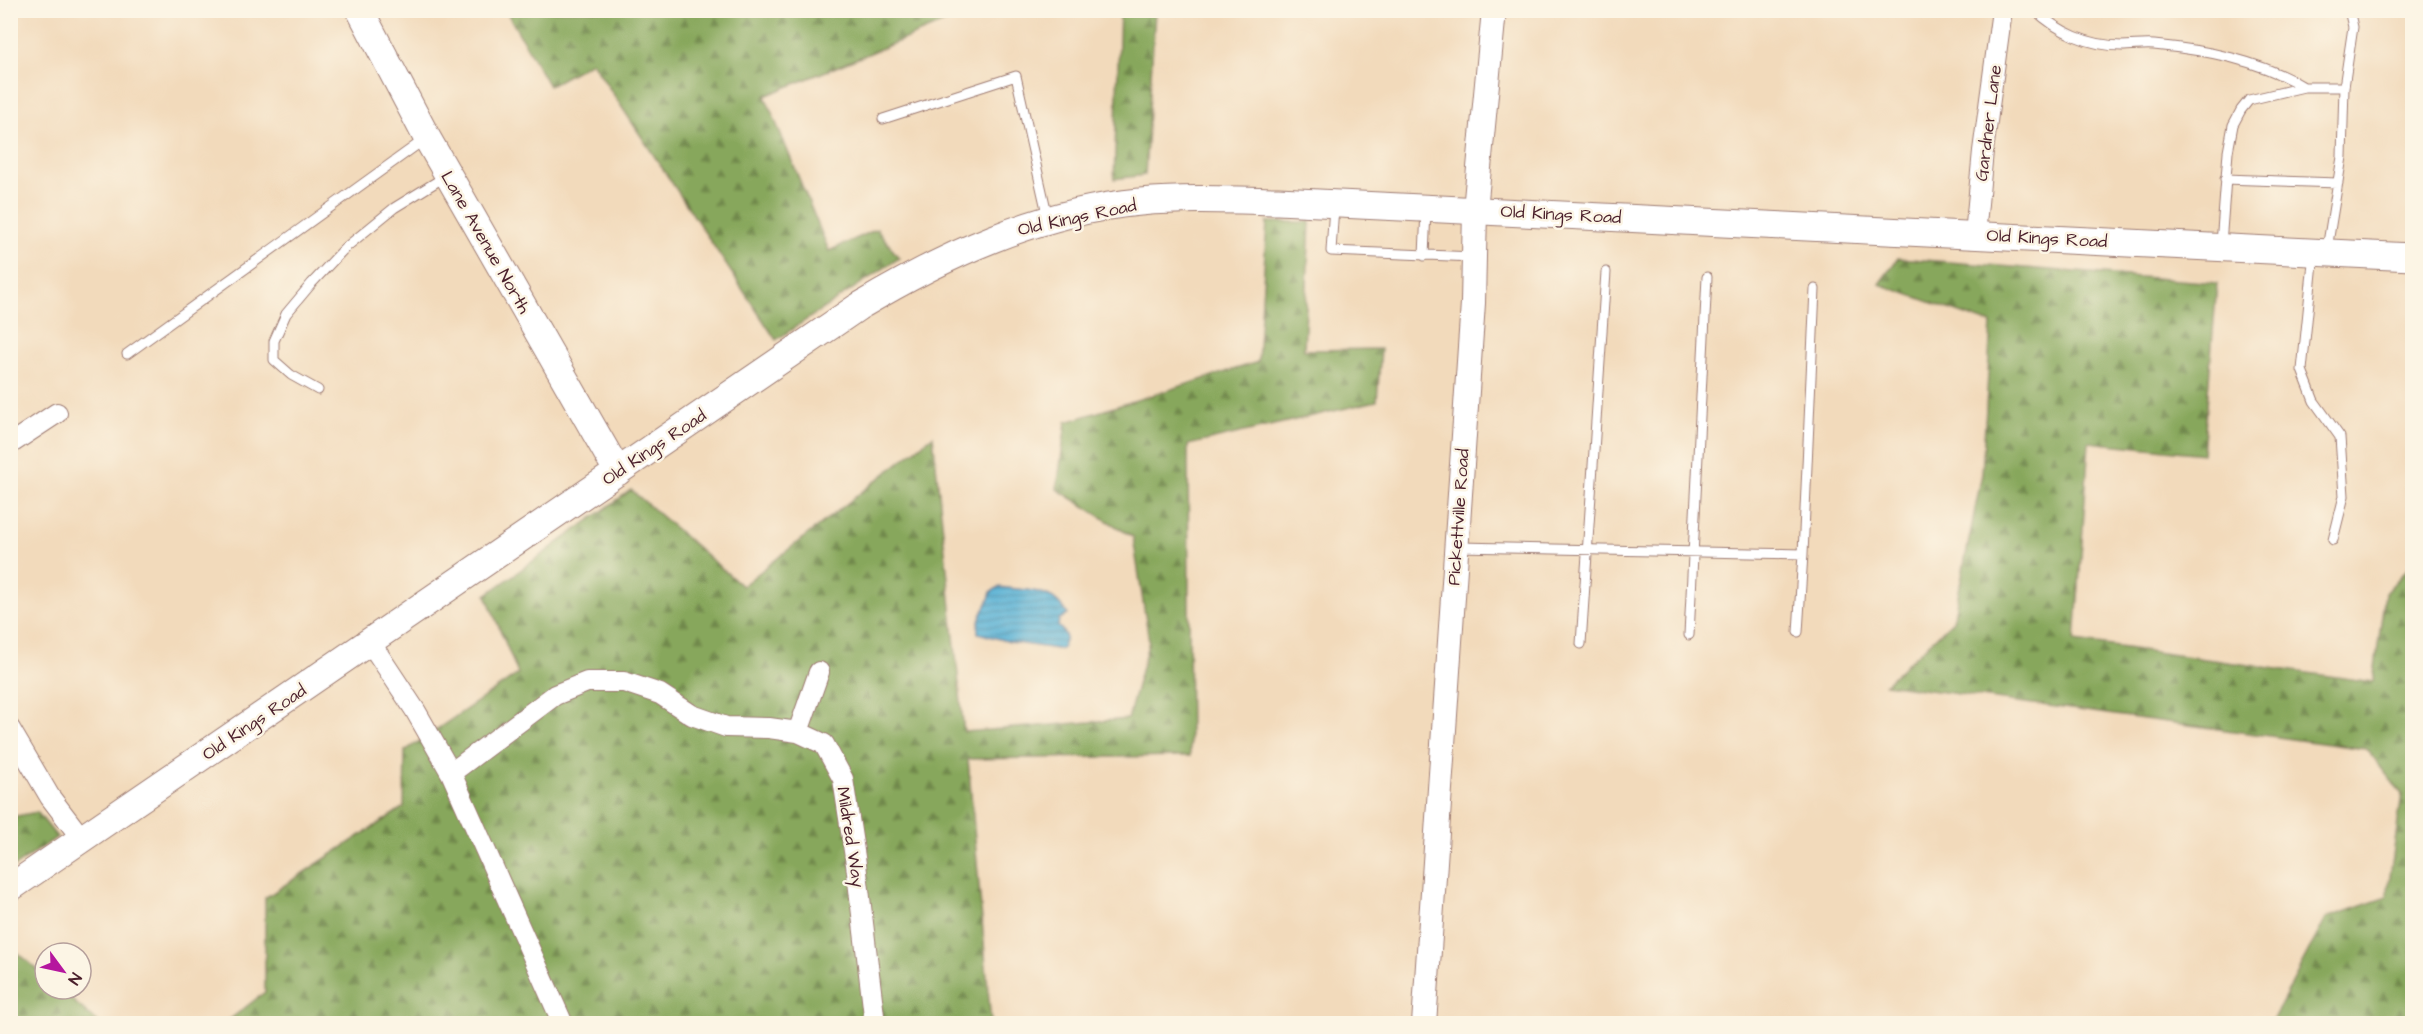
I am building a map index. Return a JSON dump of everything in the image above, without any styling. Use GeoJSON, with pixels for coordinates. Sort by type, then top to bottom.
{"type":"FeatureCollection","features":[{"type":"Feature","properties":{"kind":"main road","name":"Lane Avenue North"},"geometry":{"type":"LineString","coordinates":[[360,10],[427,138],[618,472]]}},
{"type":"Feature","properties":{"kind":"main road","name":"Old Kings Road"},"geometry":{"type":"LineString","coordinates":[[10,888],[858,307],[913,274],[970,247],[1009,232],[1048,221],[1140,202],[1212,200],[1475,210],[2412,257]]}},
{"type":"Feature","properties":{"kind":"street","name":"Pickettville Road"},"geometry":{"type":"LineString","coordinates":[[1424,1023],[1456,547],[1475,210],[1494,10]]}},
{"type":"Feature","properties":{"kind":"street","name":"Gardner Lane"},"geometry":{"type":"LineString","coordinates":[[1975,235],[1983,151],[2002,10]]}},
{"type":"Feature","properties":{"kind":"street"},"geometry":{"type":"LineString","coordinates":[[10,444],[57,412]]}},
{"type":"Feature","properties":{"kind":"street"},"geometry":{"type":"LineString","coordinates":[[370,642],[415,710],[451,773],[563,1023]]}},
{"type":"Feature","properties":{"kind":"street"},"geometry":{"type":"LineString","coordinates":[[798,732],[819,672]]}},
{"type":"Feature","properties":{"kind":"street","name":"Mildred Way"},"geometry":{"type":"LineString","coordinates":[[451,773],[555,695],[587,682],[624,682],[660,694],[692,715],[726,727],[770,728],[798,732],[824,744],[843,780],[856,864],[875,1023]]}},
{"type":"Feature","properties":{"kind":"street"},"geometry":{"type":"LineString","coordinates":[[10,729],[50,797],[82,839]]}},
{"type":"Feature","properties":{"kind":"lane"},"geometry":{"type":"LineString","coordinates":[[2035,10],[2054,27],[2085,40],[2120,46],[2152,45],[2229,57],[2283,75],[2304,87]]}},
{"type":"Feature","properties":{"kind":"lane"},"geometry":{"type":"LineString","coordinates":[[2333,540],[2344,496],[2340,437],[2314,401],[2302,370],[2320,252],[2338,183],[2342,157],[2344,87],[2353,27],[2349,10]]}},
{"type":"Feature","properties":{"kind":"lane"},"geometry":{"type":"LineString","coordinates":[[883,119],[1016,76],[1048,221]]}},
{"type":"Feature","properties":{"kind":"lane"},"geometry":{"type":"LineString","coordinates":[[2221,247],[2225,179],[2233,125],[2249,100],[2304,87],[2344,87]]}},
{"type":"Feature","properties":{"kind":"lane"},"geometry":{"type":"LineString","coordinates":[[127,354],[427,138]]}},
{"type":"Feature","properties":{"kind":"lane"},"geometry":{"type":"LineString","coordinates":[[318,390],[291,375],[274,360],[274,341],[286,314],[345,248],[394,208],[448,175]]}},
{"type":"Feature","properties":{"kind":"lane"},"geometry":{"type":"LineString","coordinates":[[2225,179],[2338,183]]}},
{"type":"Feature","properties":{"kind":"lane"},"geometry":{"type":"LineString","coordinates":[[1334,204],[1331,251],[1474,257]]}},
{"type":"Feature","properties":{"kind":"lane"},"geometry":{"type":"LineString","coordinates":[[1424,256],[1426,208]]}},
{"type":"Feature","properties":{"kind":"lane"},"geometry":{"type":"LineString","coordinates":[[1581,644],[1606,272]]}},
{"type":"Feature","properties":{"kind":"lane"},"geometry":{"type":"LineString","coordinates":[[1689,635],[1707,277]]}},
{"type":"Feature","properties":{"kind":"lane"},"geometry":{"type":"LineString","coordinates":[[1798,632],[1815,289]]}},
{"type":"Feature","properties":{"kind":"lane"},"geometry":{"type":"LineString","coordinates":[[1456,547],[1803,554]]}},
{"type":"Feature","properties":{"kind":"green space"},"geometry":{"type":"Polygon","coordinates":[[[506,11],[973,11],[765,96],[829,251],[877,229],[899,258],[776,340],[592,62],[549,86],[506,11]]]}},
{"type":"Feature","properties":{"kind":"green space"},"geometry":{"type":"Polygon","coordinates":[[[1120,11],[1155,11],[1145,175],[1114,179],[1120,11]]]}},
{"type":"Feature","properties":{"kind":"green space"},"geometry":{"type":"Polygon","coordinates":[[[1267,222],[1310,222],[1304,350],[1381,349],[1377,401],[1188,445],[1190,756],[968,759],[991,1023],[224,1024],[265,992],[265,898],[404,807],[405,751],[518,674],[486,595],[631,490],[742,586],[933,436],[964,732],[1128,719],[1149,641],[1133,537],[1057,489],[1066,422],[1258,362],[1267,222]]]}},
{"type":"Feature","properties":{"kind":"green space"},"geometry":{"type":"Polygon","coordinates":[[[1898,258],[2217,283],[2203,454],[2089,442],[2075,641],[2373,682],[2385,593],[2412,564],[2412,1023],[2271,1023],[2326,918],[2387,897],[2402,794],[2366,749],[1885,684],[1953,621],[1982,474],[1991,324],[1879,284],[1898,258]]]}},
{"type":"Feature","properties":{"kind":"green space"},"geometry":{"type":"Polygon","coordinates":[[[37,812],[57,837],[11,869],[11,817],[37,812]]]}},
{"type":"Feature","properties":{"kind":"green space"},"geometry":{"type":"Polygon","coordinates":[[[10,946],[33,966],[33,1001],[73,1001],[99,1023],[11,1023],[10,946]]]}},
{"type":"Feature","properties":{"kind":"water"},"geometry":{"type":"Polygon","coordinates":[[[999,587],[1030,590],[1055,599],[1068,615],[1059,619],[1058,626],[1065,636],[1062,648],[1010,642],[978,633],[980,617],[991,592],[999,587]]]}}]}
